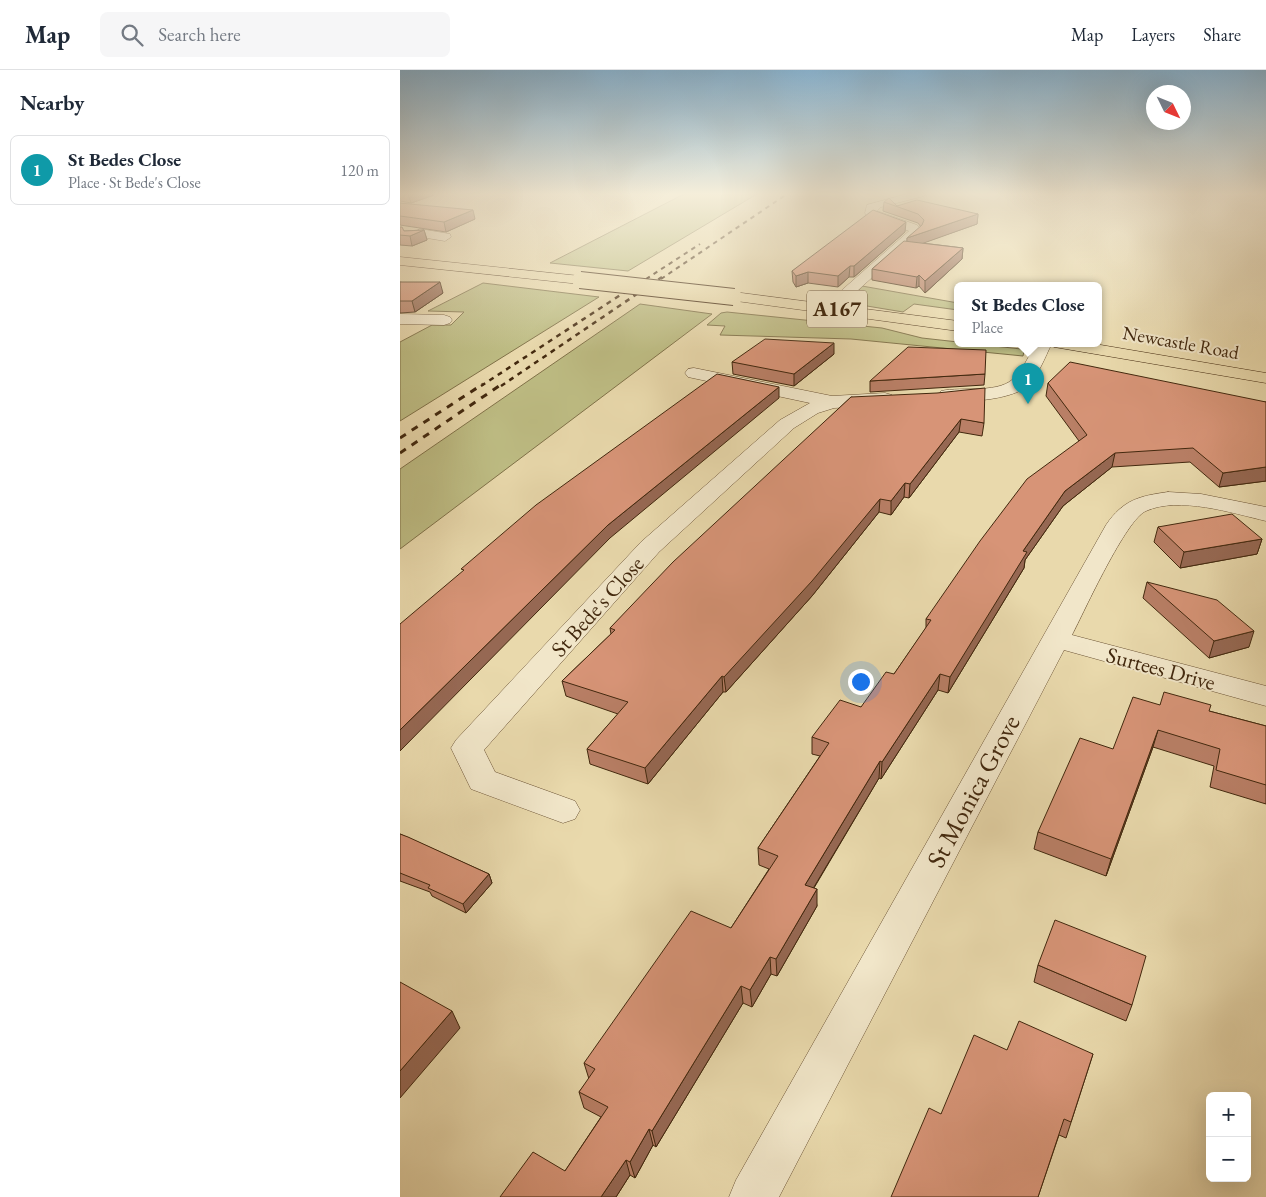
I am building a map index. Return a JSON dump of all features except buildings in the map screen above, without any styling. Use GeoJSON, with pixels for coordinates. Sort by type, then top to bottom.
{"type":"FeatureCollection","features":[{"type":"Feature","properties":{"kind":"highway","name":"A167"},"geometry":{"type":"LineString","coordinates":[[400,261],[830,308],[954,325]]}},
{"type":"Feature","properties":{"kind":"highway","name":"Newcastle Road"},"geometry":{"type":"LineString","coordinates":[[1084,347],[1266,378]]}},
{"type":"Feature","properties":{"kind":"street"},"geometry":{"type":"LineString","coordinates":[[830,308],[899,247]]}},
{"type":"Feature","properties":{"kind":"street"},"geometry":{"type":"LineString","coordinates":[[400,319],[444,320]]}},
{"type":"Feature","properties":{"kind":"street","name":"St Bede's Close"},"geometry":{"type":"LineString","coordinates":[[694,373],[832,402],[989,393],[1020,383],[1042,347]]}},
{"type":"Feature","properties":{"kind":"street","name":"St Bede's Close"},"geometry":{"type":"LineString","coordinates":[[563,810],[483,780],[467,748],[650,548],[787,424],[812,409],[832,402]]}},
{"type":"Feature","properties":{"kind":"street","name":"St Monica Grove"},"geometry":{"type":"LineString","coordinates":[[752,1197],[1118,525],[1135,506],[1172,499],[1218,503],[1266,514]]}},
{"type":"Feature","properties":{"kind":"street","name":"Surtees Drive"},"geometry":{"type":"LineString","coordinates":[[1055,639],[1266,696]]}},
{"type":"Feature","properties":{"kind":"shaded area"},"geometry":{"type":"Polygon","coordinates":[[[582,247],[669,247],[628,271],[550,263],[582,247]]]}},
{"type":"Feature","properties":{"kind":"shaded area"},"geometry":{"type":"Polygon","coordinates":[[[483,283],[599,297],[400,421],[400,342],[432,325],[451,325],[464,312],[428,311],[483,283]]]}},
{"type":"Feature","properties":{"kind":"shaded area"},"geometry":{"type":"Polygon","coordinates":[[[862,286],[954,302],[954,309],[914,304],[903,312],[849,303],[862,286]]]}},
{"type":"Feature","properties":{"kind":"shaded area"},"geometry":{"type":"Polygon","coordinates":[[[640,304],[712,314],[400,549],[400,469],[640,304]]]}},
{"type":"Feature","properties":{"kind":"shaded area"},"geometry":{"type":"Polygon","coordinates":[[[727,312],[882,328],[922,338],[954,342],[954,347],[1003,347],[1024,351],[1023,356],[851,339],[720,335],[725,326],[707,325],[721,313],[727,312]]]}},
{"type":"Feature","properties":{"kind":"railway"},"geometry":{"type":"LineString","coordinates":[[646,279],[696,247]]}},
{"type":"Feature","properties":{"kind":"railway"},"geometry":{"type":"LineString","coordinates":[[661,279],[709,247]]}},
{"type":"Feature","properties":{"kind":"railway"},"geometry":{"type":"LineString","coordinates":[[481,386],[648,277]]}},
{"type":"Feature","properties":{"kind":"railway"},"geometry":{"type":"LineString","coordinates":[[501,386],[662,277]]}},
{"type":"Feature","properties":{"kind":"railway"},"geometry":{"type":"LineString","coordinates":[[400,438],[483,384]]}},
{"type":"Feature","properties":{"kind":"railway"},"geometry":{"type":"LineString","coordinates":[[400,453],[502,384]]}},
{"type":"Feature","properties":{"kind":"place","name":"St Bedes Close"},"geometry":{"type":"Point","coordinates":[1028,404]}}]}
